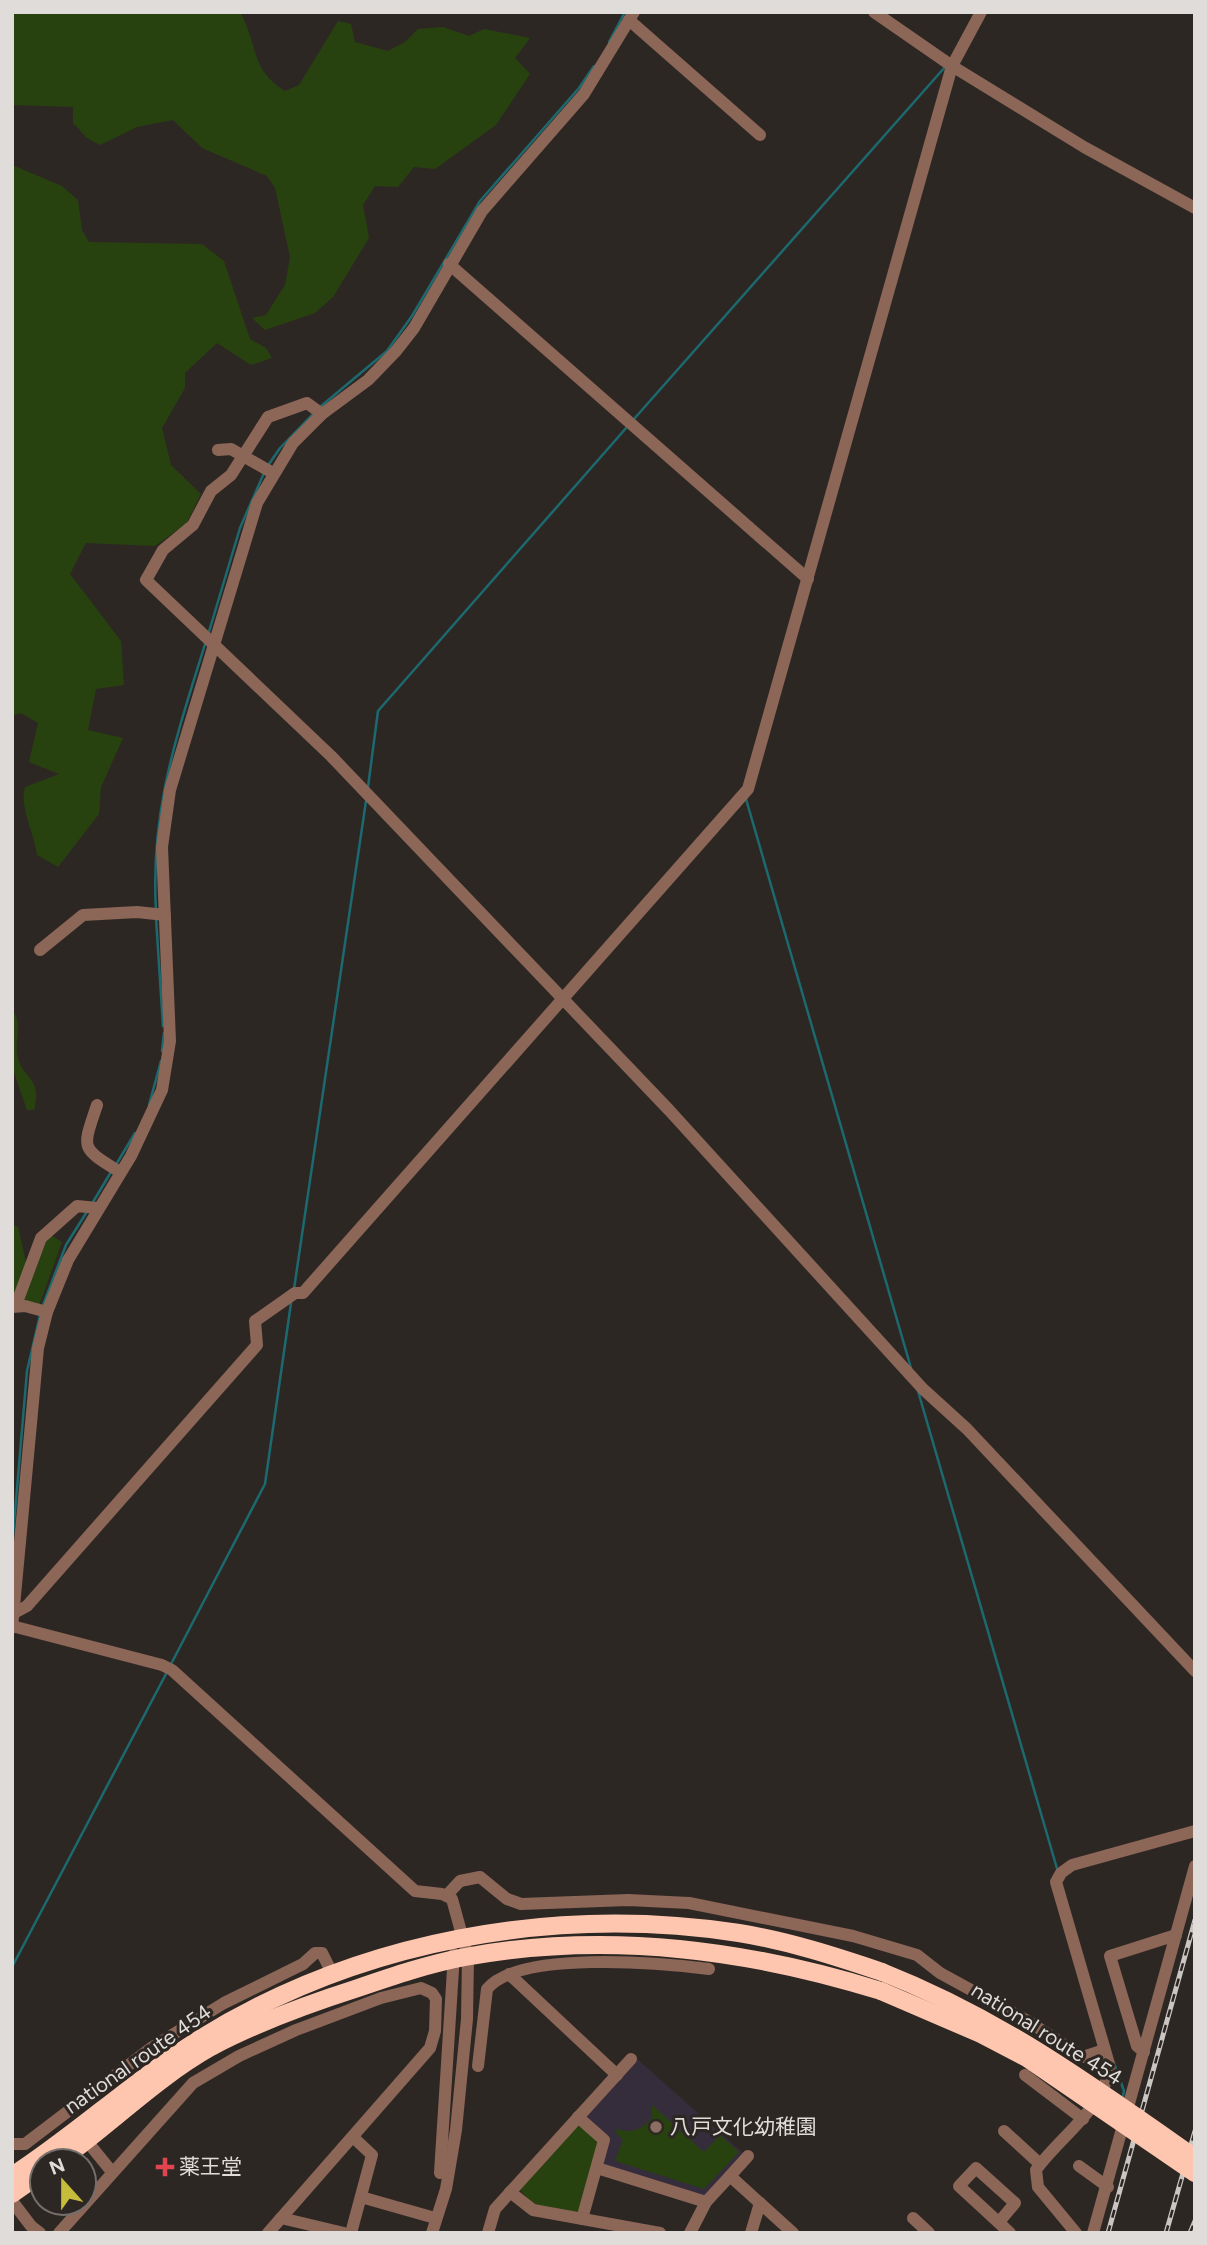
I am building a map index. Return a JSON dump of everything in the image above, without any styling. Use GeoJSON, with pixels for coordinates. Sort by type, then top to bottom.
{"type":"FeatureCollection","features":[{"type":"Feature","properties":{"kind":"highway","name":"national route 454"},"geometry":{"type":"LineString","coordinates":[[12,2176],[201,2038],[289,1992],[380,1958],[460,1938],[516,1929],[600,1924],[739,1933],[808,1947],[882,1972],[964,2007],[1021,2039],[1195,2158]]}},
{"type":"Feature","properties":{"kind":"highway","name":"national route 454"},"geometry":{"type":"LineString","coordinates":[[77,2147],[175,2071],[251,2027],[340,1993],[459,1958],[588,1945],[667,1947],[775,1962],[881,1991],[955,2022],[1027,2058],[1195,2173]]}},
{"type":"Feature","properties":{"kind":"highway"},"geometry":{"type":"LineString","coordinates":[[12,2194],[28,2183]]}},
{"type":"Feature","properties":{"kind":"street"},"geometry":{"type":"LineString","coordinates":[[874,12],[952,66],[1084,147],[1195,208]]}},
{"type":"Feature","properties":{"kind":"street"},"geometry":{"type":"LineString","coordinates":[[13,1623],[257,1345],[255,1321],[295,1293],[303,1293],[748,790],[952,66],[981,12]]}},
{"type":"Feature","properties":{"kind":"street"},"geometry":{"type":"LineString","coordinates":[[13,1623],[33,1387],[47,1312],[68,1260],[153,1112],[167,1065],[170,1041],[162,847],[170,789],[249,526],[273,473],[293,443],[322,414],[368,380],[396,351],[414,328],[449,264],[489,202],[584,94],[632,16],[760,135]]}},
{"type":"Feature","properties":{"kind":"street"},"geometry":{"type":"LineString","coordinates":[[449,264],[808,579]]}},
{"type":"Feature","properties":{"kind":"street"},"geometry":{"type":"LineString","coordinates":[[322,414],[307,403],[278,411],[268,417],[231,475],[211,491],[197,520],[163,550],[146,580],[331,756],[772,1220],[923,1389],[967,1429],[1195,1671]]}},
{"type":"Feature","properties":{"kind":"street"},"geometry":{"type":"LineString","coordinates":[[218,450],[227,447],[273,473]]}},
{"type":"Feature","properties":{"kind":"street"},"geometry":{"type":"LineString","coordinates":[[40,950],[83,915],[137,912],[165,915]]}},
{"type":"Feature","properties":{"kind":"street"},"geometry":{"type":"LineString","coordinates":[[97,1105],[86,1140],[87,1148],[90,1153],[120,1172]]}},
{"type":"Feature","properties":{"kind":"street"},"geometry":{"type":"LineString","coordinates":[[47,1312],[14,1306],[46,1231],[77,1206],[97,1208]]}},
{"type":"Feature","properties":{"kind":"street"},"geometry":{"type":"LineString","coordinates":[[13,1623],[172,1670],[415,1891],[447,1895],[456,1906],[467,2019],[456,2130],[446,2189],[432,2233]]}},
{"type":"Feature","properties":{"kind":"street"},"geometry":{"type":"LineString","coordinates":[[1076,2233],[1038,2187],[1036,2170],[1083,2119],[1109,2074],[1056,1882],[1061,1872],[1072,1865],[1195,1831]]}},
{"type":"Feature","properties":{"kind":"street"},"geometry":{"type":"LineString","coordinates":[[1093,2233],[1108,2187],[1195,1866]]}},
{"type":"Feature","properties":{"kind":"street"},"geometry":{"type":"LineString","coordinates":[[447,1895],[460,1881],[480,1877],[507,1899],[521,1904],[654,1900],[708,1905],[806,1924],[917,1955],[940,1973],[1026,2020],[1083,2057],[1104,2050]]}},
{"type":"Feature","properties":{"kind":"street"},"geometry":{"type":"LineString","coordinates":[[1144,2052],[1137,2046],[1110,1956],[1176,1935]]}},
{"type":"Feature","properties":{"kind":"street"},"geometry":{"type":"LineString","coordinates":[[12,2144],[25,2144],[184,2026],[257,1985],[303,1964],[315,1953],[322,1953],[333,1975]]}},
{"type":"Feature","properties":{"kind":"street"},"geometry":{"type":"LineString","coordinates":[[478,2066],[487,1989],[494,1981],[509,1974],[548,1966],[604,1962],[709,1969]]}},
{"type":"Feature","properties":{"kind":"street"},"geometry":{"type":"LineString","coordinates":[[509,1974],[617,2075]]}},
{"type":"Feature","properties":{"kind":"street"},"geometry":{"type":"LineString","coordinates":[[59,2233],[193,2083],[239,2056],[296,2030],[381,1998],[421,1988],[432,1993],[436,1999],[436,2010],[434,2040],[430,2048],[354,2138],[268,2233]]}},
{"type":"Feature","properties":{"kind":"street"},"geometry":{"type":"LineString","coordinates":[[488,2233],[495,2209],[631,2059]]}},
{"type":"Feature","properties":{"kind":"street"},"geometry":{"type":"LineString","coordinates":[[1025,2075],[1083,2119]]}},
{"type":"Feature","properties":{"kind":"street"},"geometry":{"type":"LineString","coordinates":[[578,2117],[604,2140],[582,2219]]}},
{"type":"Feature","properties":{"kind":"street"},"geometry":{"type":"LineString","coordinates":[[1004,2132],[1040,2164]]}},
{"type":"Feature","properties":{"kind":"street"},"geometry":{"type":"LineString","coordinates":[[351,2233],[372,2155],[354,2138]]}},
{"type":"Feature","properties":{"kind":"street"},"geometry":{"type":"LineString","coordinates":[[86,2140],[112,2172]]}},
{"type":"Feature","properties":{"kind":"street"},"geometry":{"type":"LineString","coordinates":[[690,2233],[706,2202],[748,2156]]}},
{"type":"Feature","properties":{"kind":"street"},"geometry":{"type":"LineString","coordinates":[[1079,2166],[1108,2187]]}},
{"type":"Feature","properties":{"kind":"street"},"geometry":{"type":"LineString","coordinates":[[597,2168],[706,2202]]}},
{"type":"Feature","properties":{"kind":"street"},"geometry":{"type":"LineString","coordinates":[[999,2222],[1015,2203],[976,2168],[959,2186],[1010,2233]]}},
{"type":"Feature","properties":{"kind":"street"},"geometry":{"type":"LineString","coordinates":[[730,2176],[793,2233]]}},
{"type":"Feature","properties":{"kind":"street"},"geometry":{"type":"LineString","coordinates":[[510,2192],[533,2210],[660,2233]]}},
{"type":"Feature","properties":{"kind":"street"},"geometry":{"type":"LineString","coordinates":[[362,2197],[435,2218]]}},
{"type":"Feature","properties":{"kind":"street"},"geometry":{"type":"LineString","coordinates":[[12,2201],[31,2226],[40,2233]]}},
{"type":"Feature","properties":{"kind":"street"},"geometry":{"type":"LineString","coordinates":[[751,2233],[760,2203]]}},
{"type":"Feature","properties":{"kind":"street"},"geometry":{"type":"LineString","coordinates":[[281,2218],[344,2233]]}},
{"type":"Feature","properties":{"kind":"street"},"geometry":{"type":"LineString","coordinates":[[913,2218],[929,2233]]}},
{"type":"Feature","properties":{"kind":"shaded area","name":"八戸文化幼稚園"},"geometry":{"type":"Polygon","coordinates":[[[636,2058],[744,2154],[706,2195],[700,2196],[605,2166],[586,2113],[636,2058]]]}},
{"type":"Feature","properties":{"kind":"green space"},"geometry":{"type":"Polygon","coordinates":[[[12,12],[240,12],[265,74],[285,91],[299,85],[338,21],[351,24],[355,42],[388,51],[405,42],[418,29],[443,27],[469,36],[484,29],[530,38],[515,58],[530,74],[496,125],[435,169],[414,167],[398,187],[375,186],[363,205],[369,238],[333,297],[315,313],[265,330],[252,318],[266,315],[285,285],[290,257],[275,188],[267,176],[202,148],[173,120],[137,127],[100,145],[87,138],[73,123],[73,107],[12,105],[12,12]]]}},
{"type":"Feature","properties":{"kind":"green space"},"geometry":{"type":"Polygon","coordinates":[[[12,165],[62,186],[78,200],[82,230],[89,242],[202,244],[224,261],[250,339],[266,348],[272,358],[251,365],[217,343],[185,373],[185,388],[162,428],[171,465],[201,494],[186,524],[155,546],[86,543],[70,574],[121,641],[124,685],[96,689],[88,730],[123,738],[101,787],[99,814],[58,867],[37,855],[25,811],[24,795],[25,787],[59,774],[29,762],[38,723],[21,713],[12,716],[12,165]]]}},
{"type":"Feature","properties":{"kind":"green space"},"geometry":{"type":"Polygon","coordinates":[[[12,1010],[17,1020],[19,1062],[36,1090],[34,1110],[27,1110],[12,1067],[12,1010]]]}},
{"type":"Feature","properties":{"kind":"green space"},"geometry":{"type":"Polygon","coordinates":[[[13,1225],[18,1227],[27,1267],[12,1302],[13,1225]]]}},
{"type":"Feature","properties":{"kind":"green space"},"geometry":{"type":"Polygon","coordinates":[[[49,1234],[62,1242],[39,1306],[24,1300],[49,1234]]]}},
{"type":"Feature","properties":{"kind":"green space"},"geometry":{"type":"Polygon","coordinates":[[[652,2105],[704,2152],[720,2135],[739,2152],[704,2189],[615,2161],[623,2140],[615,2132],[618,2129],[632,2131],[644,2125],[652,2118],[652,2105]]]}},
{"type":"Feature","properties":{"kind":"green space"},"geometry":{"type":"Polygon","coordinates":[[[578,2123],[599,2142],[580,2211],[576,2214],[536,2207],[519,2189],[578,2123]]]}},
{"type":"Feature","properties":{"kind":"waterway"},"geometry":{"type":"LineString","coordinates":[[609,42],[625,12]]}},
{"type":"Feature","properties":{"kind":"waterway"},"geometry":{"type":"LineString","coordinates":[[320,407],[387,351],[412,316],[480,201],[579,88],[594,66]]}},
{"type":"Feature","properties":{"kind":"waterway"},"geometry":{"type":"LineString","coordinates":[[634,419],[945,67]]}},
{"type":"Feature","properties":{"kind":"waterway"},"geometry":{"type":"LineString","coordinates":[[267,467],[280,448],[313,414]]}},
{"type":"Feature","properties":{"kind":"waterway"},"geometry":{"type":"LineString","coordinates":[[368,787],[378,711],[627,427]]}},
{"type":"Feature","properties":{"kind":"waterway"},"geometry":{"type":"LineString","coordinates":[[208,635],[240,528],[264,473]]}},
{"type":"Feature","properties":{"kind":"waterway"},"geometry":{"type":"LineString","coordinates":[[156,911],[157,839],[168,773],[206,641]]}},
{"type":"Feature","properties":{"kind":"waterway"},"geometry":{"type":"LineString","coordinates":[[746,799],[911,1368]]}},
{"type":"Feature","properties":{"kind":"waterway"},"geometry":{"type":"LineString","coordinates":[[294,1289],[366,801]]}},
{"type":"Feature","properties":{"kind":"waterway"},"geometry":{"type":"LineString","coordinates":[[156,918],[163,1026]]}},
{"type":"Feature","properties":{"kind":"waterway"},"geometry":{"type":"LineString","coordinates":[[162,1051],[164,1033]]}},
{"type":"Feature","properties":{"kind":"waterway"},"geometry":{"type":"LineString","coordinates":[[149,1105],[161,1061]]}},
{"type":"Feature","properties":{"kind":"waterway"},"geometry":{"type":"LineString","coordinates":[[117,1163],[135,1133]]}},
{"type":"Feature","properties":{"kind":"waterway"},"geometry":{"type":"LineString","coordinates":[[93,1202],[111,1172]]}},
{"type":"Feature","properties":{"kind":"waterway"},"geometry":{"type":"LineString","coordinates":[[43,1305],[66,1245],[88,1210]]}},
{"type":"Feature","properties":{"kind":"waterway"},"geometry":{"type":"LineString","coordinates":[[170,1666],[265,1484],[291,1303]]}},
{"type":"Feature","properties":{"kind":"waterway"},"geometry":{"type":"LineString","coordinates":[[12,1547],[27,1371],[40,1315]]}},
{"type":"Feature","properties":{"kind":"waterway"},"geometry":{"type":"LineString","coordinates":[[918,1391],[1058,1872]]}},
{"type":"Feature","properties":{"kind":"waterway"},"geometry":{"type":"LineString","coordinates":[[12,1967],[167,1672]]}},
{"type":"Feature","properties":{"kind":"waterway"},"geometry":{"type":"LineString","coordinates":[[1114,2063],[1124,2091],[1122,2100]]}},
{"type":"Feature","properties":{"kind":"railway"},"geometry":{"type":"LineString","coordinates":[[1108,2233],[1195,1920]]}},
{"type":"Feature","properties":{"kind":"railway"},"geometry":{"type":"LineString","coordinates":[[1166,2233],[1195,2131]]}},
{"type":"Feature","properties":{"kind":"railway"},"geometry":{"type":"LineString","coordinates":[[1190,2233],[1195,2221]]}},
{"type":"Feature","properties":{"kind":"place","name":"八戸文化幼稚園"},"geometry":{"type":"Point","coordinates":[656,2127]}},
{"type":"Feature","properties":{"kind":"place","name":"薬王堂"},"geometry":{"type":"Point","coordinates":[165,2167]}}]}
